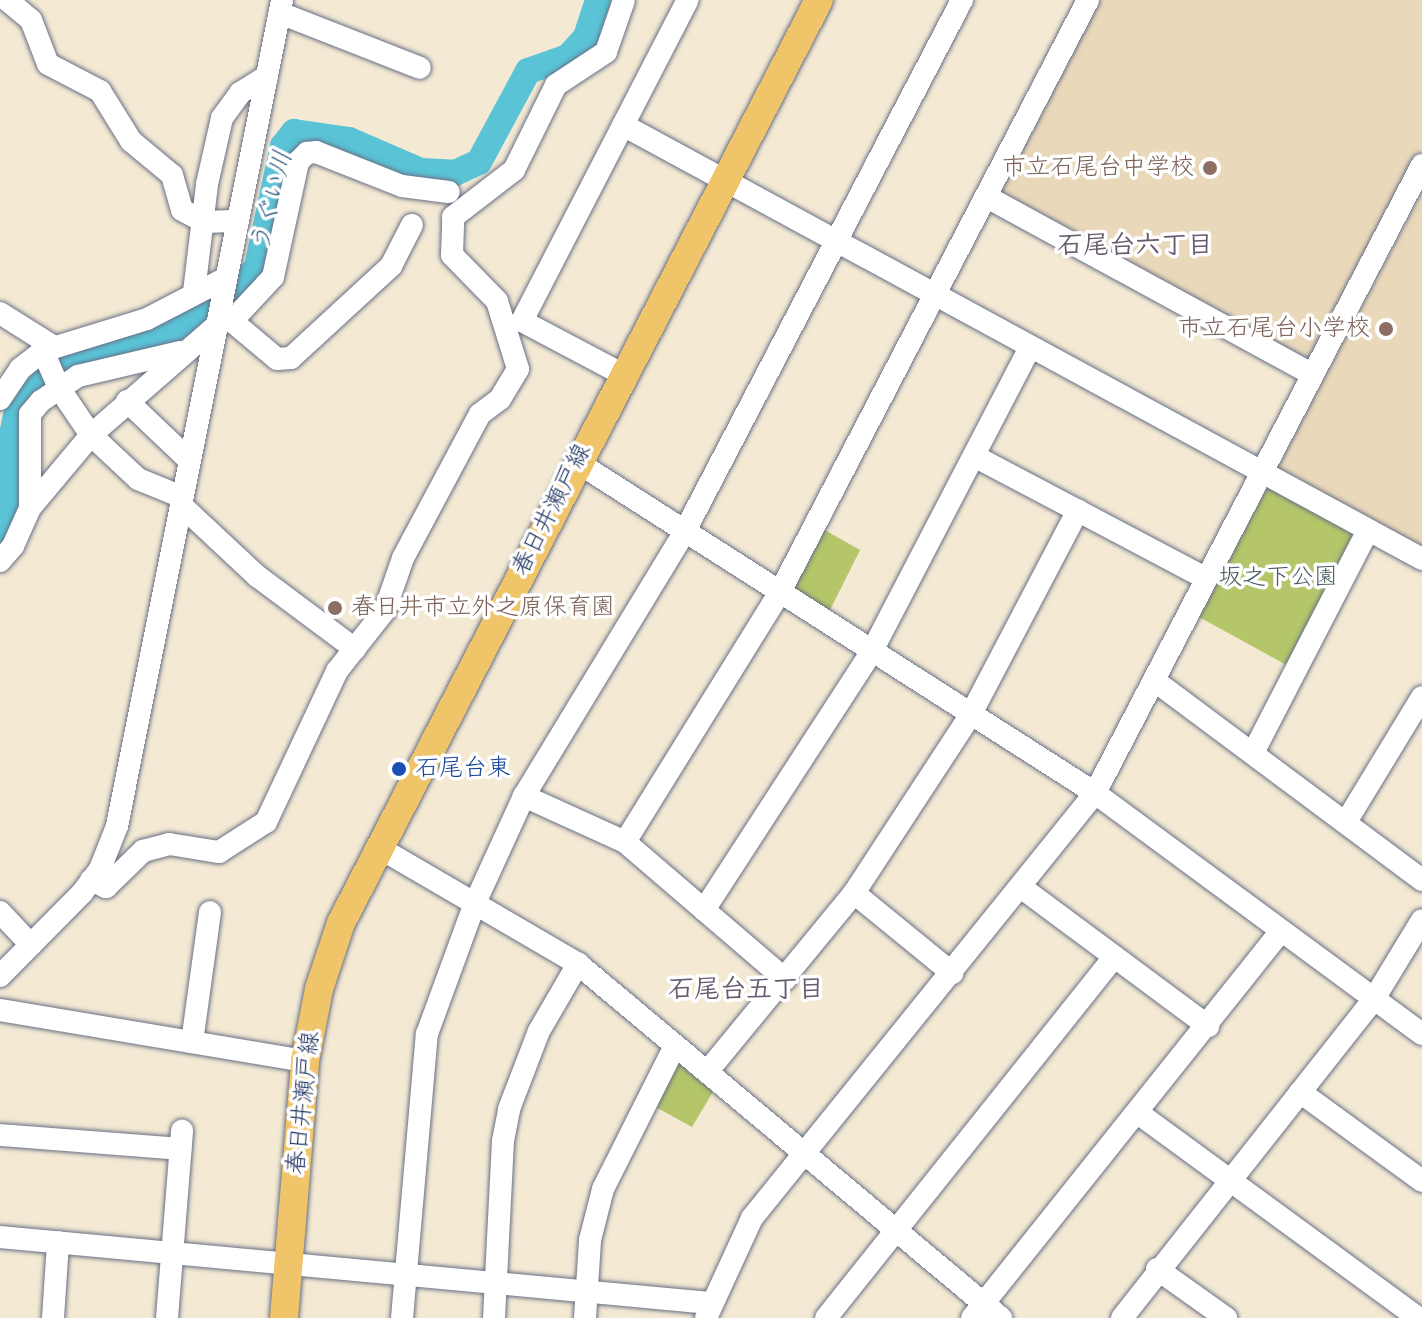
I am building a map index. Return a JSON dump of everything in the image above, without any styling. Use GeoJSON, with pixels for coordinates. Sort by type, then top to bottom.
{"type":"FeatureCollection","features":[{"type":"Feature","properties":{"kind":"main road","name":"春日井瀬戸線"},"geometry":{"type":"LineString","coordinates":[[284,1318],[305,1061],[319,989],[341,923],[622,374],[819,0]]}},
{"type":"Feature","properties":{"kind":"street"},"geometry":{"type":"LineString","coordinates":[[91,880],[106,887],[143,851],[169,844],[219,852],[266,822],[337,671],[385,610],[403,558],[480,414],[500,399],[518,369],[497,301],[452,255],[453,217],[514,170],[556,85],[606,52],[624,0]]}},
{"type":"Feature","properties":{"kind":"street"},"geometry":{"type":"LineString","coordinates":[[622,374],[522,321],[688,0]]}},
{"type":"Feature","properties":{"kind":"street"},"geometry":{"type":"LineString","coordinates":[[402,1318],[427,1034],[475,903],[524,796],[685,531],[962,0]]}},
{"type":"Feature","properties":{"kind":"street"},"geometry":{"type":"LineString","coordinates":[[625,842],[780,592],[1088,0]]}},
{"type":"Feature","properties":{"kind":"street"},"geometry":{"type":"LineString","coordinates":[[22,4],[48,64],[100,91],[131,141],[172,175],[182,210],[205,222],[238,220]]}},
{"type":"Feature","properties":{"kind":"street"},"geometry":{"type":"LineString","coordinates":[[0,976],[91,880],[122,810],[189,460],[223,319],[226,278],[281,7],[420,68]]}},
{"type":"Feature","properties":{"kind":"street"},"geometry":{"type":"LineString","coordinates":[[194,292],[205,222],[207,184],[222,118],[240,93],[267,76]]}},
{"type":"Feature","properties":{"kind":"street"},"geometry":{"type":"LineString","coordinates":[[623,125],[1029,349],[1422,559]]}},
{"type":"Feature","properties":{"kind":"street"},"geometry":{"type":"LineString","coordinates":[[0,561],[13,546],[30,508],[91,435],[180,352],[273,277],[298,162],[307,153],[316,152],[402,186],[449,192]]}},
{"type":"Feature","properties":{"kind":"street"},"geometry":{"type":"LineString","coordinates":[[0,1237],[172,1251],[405,1277],[585,1291],[708,1310],[752,1218],[1022,888],[1095,793],[1422,165]]}},
{"type":"Feature","properties":{"kind":"street"},"geometry":{"type":"LineString","coordinates":[[987,197],[1311,374]]}},
{"type":"Feature","properties":{"kind":"street"},"geometry":{"type":"LineString","coordinates":[[223,319],[277,359],[291,358],[391,266],[407,244],[412,225]]}},
{"type":"Feature","properties":{"kind":"street"},"geometry":{"type":"LineString","coordinates":[[0,399],[20,369],[49,349],[147,319],[226,278]]}},
{"type":"Feature","properties":{"kind":"street"},"geometry":{"type":"LineString","coordinates":[[0,313],[49,349],[59,388],[91,435],[138,479],[181,501],[257,576],[355,649]]}},
{"type":"Feature","properties":{"kind":"street"},"geometry":{"type":"LineString","coordinates":[[704,910],[872,651],[1029,349]]}},
{"type":"Feature","properties":{"kind":"street"},"geometry":{"type":"LineString","coordinates":[[30,508],[30,414],[78,376],[180,352]]}},
{"type":"Feature","properties":{"kind":"street"},"geometry":{"type":"LineString","coordinates":[[127,401],[189,460]]}},
{"type":"Feature","properties":{"kind":"street"},"geometry":{"type":"LineString","coordinates":[[974,456],[1207,579]]}},
{"type":"Feature","properties":{"kind":"street"},"geometry":{"type":"LineString","coordinates":[[577,462],[1095,793],[1422,1034]]}},
{"type":"Feature","properties":{"kind":"street"},"geometry":{"type":"LineString","coordinates":[[707,1072],[854,893],[971,714],[1078,510]]}},
{"type":"Feature","properties":{"kind":"street"},"geometry":{"type":"LineString","coordinates":[[1253,753],[1368,530]]}},
{"type":"Feature","properties":{"kind":"street"},"geometry":{"type":"LineString","coordinates":[[1155,681],[1422,880]]}},
{"type":"Feature","properties":{"kind":"street"},"geometry":{"type":"LineString","coordinates":[[1346,822],[1422,697]]}},
{"type":"Feature","properties":{"kind":"street"},"geometry":{"type":"LineString","coordinates":[[524,796],[625,842],[785,979]]}},
{"type":"Feature","properties":{"kind":"street"},"geometry":{"type":"LineString","coordinates":[[378,847],[578,964],[897,1229],[986,1313],[1281,931]]}},
{"type":"Feature","properties":{"kind":"street"},"geometry":{"type":"LineString","coordinates":[[1022,888],[1208,1026]]}},
{"type":"Feature","properties":{"kind":"street"},"geometry":{"type":"LineString","coordinates":[[854,893],[952,973]]}},
{"type":"Feature","properties":{"kind":"street"},"geometry":{"type":"LineString","coordinates":[[0,912],[31,945]]}},
{"type":"Feature","properties":{"kind":"street"},"geometry":{"type":"LineString","coordinates":[[192,1042],[210,912]]}},
{"type":"Feature","properties":{"kind":"street"},"geometry":{"type":"LineString","coordinates":[[1122,1318],[1157,1269],[1374,999],[1422,920]]}},
{"type":"Feature","properties":{"kind":"street"},"geometry":{"type":"LineString","coordinates":[[826,1318],[1114,957]]}},
{"type":"Feature","properties":{"kind":"street"},"geometry":{"type":"LineString","coordinates":[[494,1318],[509,1109],[539,1031],[578,964]]}},
{"type":"Feature","properties":{"kind":"street"},"geometry":{"type":"LineString","coordinates":[[0,1010],[305,1061]]}},
{"type":"Feature","properties":{"kind":"street"},"geometry":{"type":"LineString","coordinates":[[585,1318],[585,1291],[603,1189],[675,1046]]}},
{"type":"Feature","properties":{"kind":"street"},"geometry":{"type":"LineString","coordinates":[[1300,1092],[1422,1181]]}},
{"type":"Feature","properties":{"kind":"street"},"geometry":{"type":"LineString","coordinates":[[1138,1113],[1418,1318]]}},
{"type":"Feature","properties":{"kind":"street"},"geometry":{"type":"LineString","coordinates":[[0,1135],[181,1140],[167,1318]]}},
{"type":"Feature","properties":{"kind":"street"},"geometry":{"type":"LineString","coordinates":[[53,1318],[58,1242]]}},
{"type":"Feature","properties":{"kind":"street"},"geometry":{"type":"LineString","coordinates":[[1157,1269],[1226,1318]]}},
{"type":"Feature","properties":{"kind":"shaded area","name":"市立石尾台中学校"},"geometry":{"type":"Polygon","coordinates":[[[1097,0],[1422,0],[1422,148],[1312,359],[1305,360],[1000,194],[998,188],[1097,0]]]}},
{"type":"Feature","properties":{"kind":"shaded area","name":"市立石尾台小学校"},"geometry":{"type":"Polygon","coordinates":[[[1422,194],[1422,547],[1280,471],[1279,464],[1422,194]]]}},
{"type":"Feature","properties":{"kind":"green space","name":"坂之下公園"},"geometry":{"type":"Polygon","coordinates":[[[1273,487],[1355,531],[1290,667],[1199,617],[1267,488],[1273,487]]]}},
{"type":"Feature","properties":{"kind":"green space"},"geometry":{"type":"Polygon","coordinates":[[[821,528],[860,550],[829,612],[794,590],[821,528]]]}},
{"type":"Feature","properties":{"kind":"green space"},"geometry":{"type":"Polygon","coordinates":[[[681,1061],[714,1090],[692,1127],[652,1105],[674,1062],[681,1061]]]}},
{"type":"Feature","properties":{"kind":"waterway","name":"うぐい川"},"geometry":{"type":"LineString","coordinates":[[0,534],[13,491],[11,439],[18,407],[59,366],[172,331],[246,279],[257,267],[283,146],[294,132],[349,140],[421,171],[455,173],[479,162],[528,71],[568,57],[586,37],[598,0]]}},
{"type":"Feature","properties":{"kind":"place","name":"市立石尾台中学校"},"geometry":{"type":"Point","coordinates":[1210,168]}},
{"type":"Feature","properties":{"kind":"place","name":"市立石尾台小学校"},"geometry":{"type":"Point","coordinates":[1386,329]}},
{"type":"Feature","properties":{"kind":"place","name":"春日井市立外之原保育園"},"geometry":{"type":"Point","coordinates":[335,608]}},
{"type":"Feature","properties":{"kind":"place","name":"石尾台東"},"geometry":{"type":"Point","coordinates":[399,769]}},
{"type":"Feature","properties":{"kind":"district","name":"石尾台六丁目"},"geometry":{"type":"Point","coordinates":[1135,247]}},
{"type":"Feature","properties":{"kind":"district","name":"石尾台五丁目"},"geometry":{"type":"Point","coordinates":[746,991]}}]}
